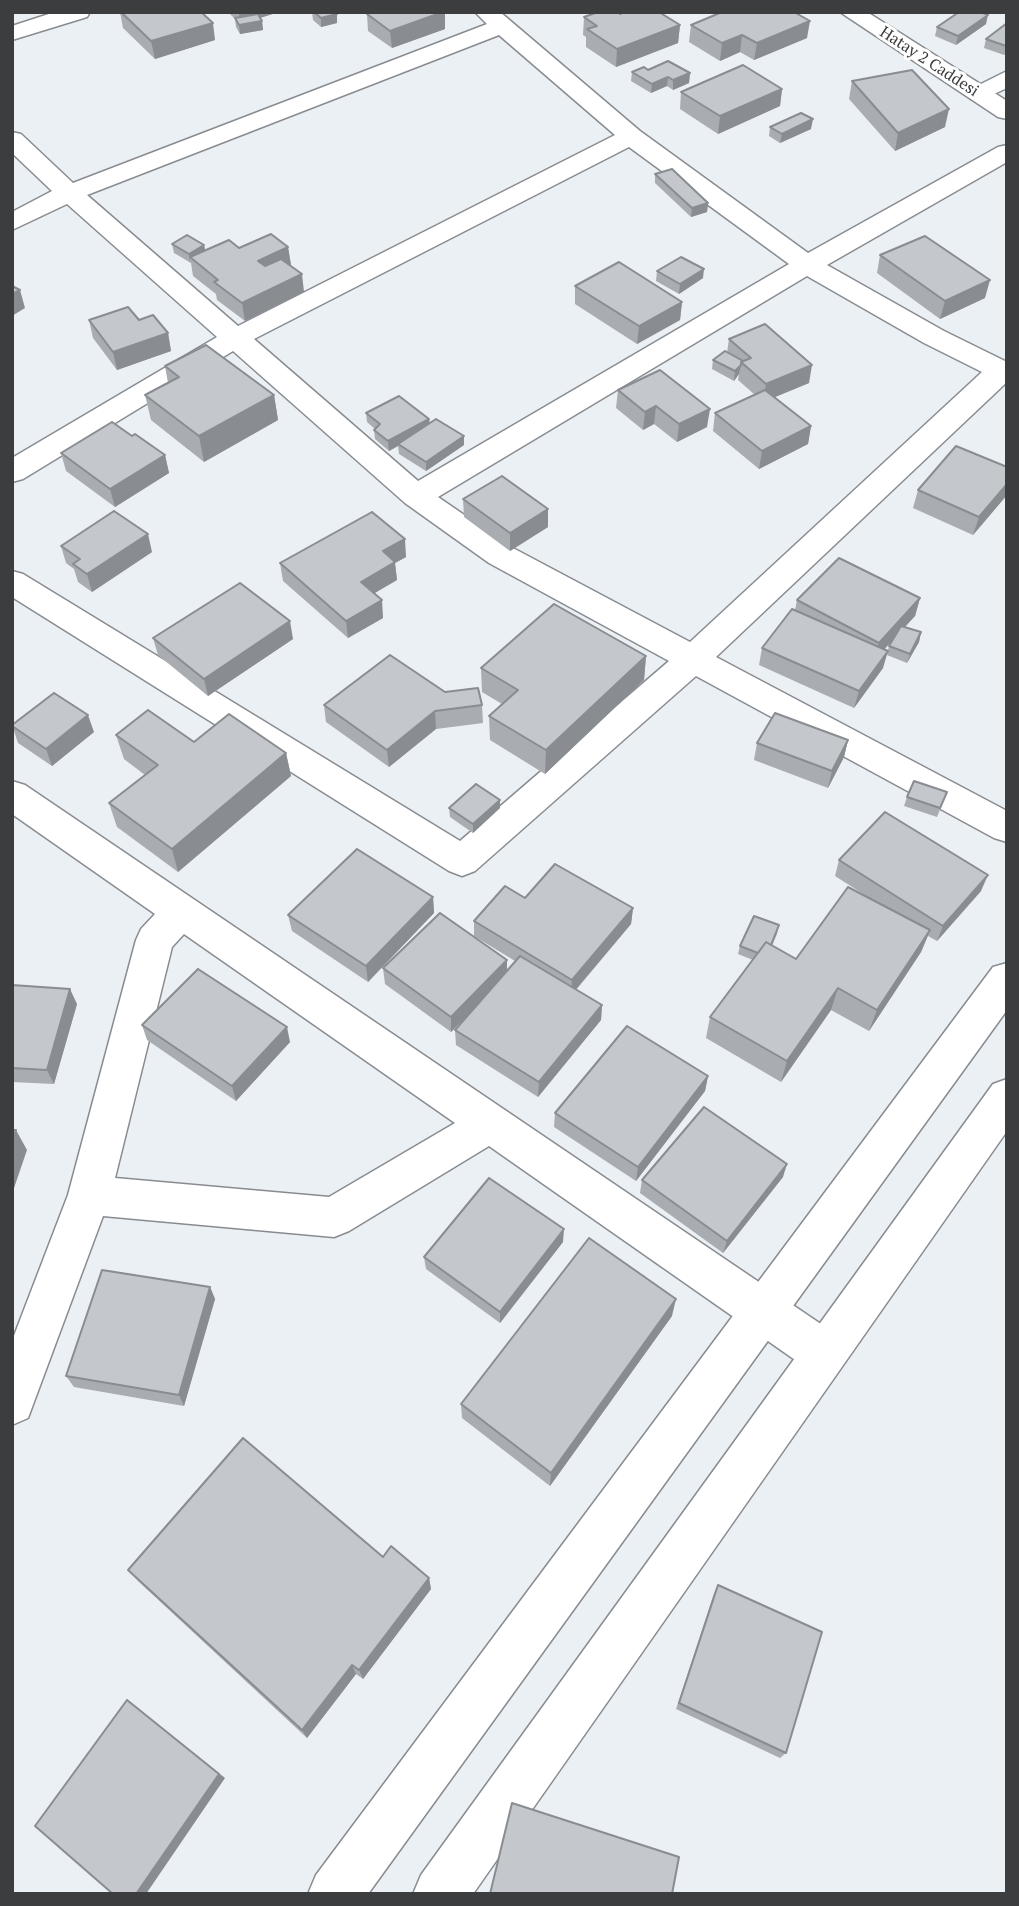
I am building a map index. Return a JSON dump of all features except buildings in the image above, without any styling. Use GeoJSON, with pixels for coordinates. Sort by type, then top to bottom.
{"type":"FeatureCollection","features":[{"type":"Feature","properties":{"kind":"street"},"geometry":{"type":"LineString","coordinates":[[12,33],[79,12]]}},
{"type":"Feature","properties":{"kind":"street","name":"Hatay 2 Caddesi"},"geometry":{"type":"LineString","coordinates":[[851,12],[1007,112]]}},
{"type":"Feature","properties":{"kind":"street"},"geometry":{"type":"LineString","coordinates":[[12,222],[69,192],[495,19],[631,136],[807,265],[934,337],[1004,372],[692,659],[462,861],[12,582]]}},
{"type":"Feature","properties":{"kind":"street"},"geometry":{"type":"LineString","coordinates":[[979,94],[1007,78]]}},
{"type":"Feature","properties":{"kind":"street"},"geometry":{"type":"LineString","coordinates":[[12,472],[234,338],[631,136]]}},
{"type":"Feature","properties":{"kind":"street"},"geometry":{"type":"LineString","coordinates":[[12,139],[234,338],[416,496],[500,555],[1007,828]]}},
{"type":"Feature","properties":{"kind":"street"},"geometry":{"type":"LineString","coordinates":[[416,496],[807,265],[1007,152]]}},
{"type":"Feature","properties":{"kind":"street"},"geometry":{"type":"LineString","coordinates":[[12,795],[824,1353]]}},
{"type":"Feature","properties":{"kind":"street"},"geometry":{"type":"LineString","coordinates":[[12,1402],[89,1195],[155,940],[181,911]]}},
{"type":"Feature","properties":{"kind":"street"},"geometry":{"type":"LineString","coordinates":[[335,1894],[1007,979]]}},
{"type":"Feature","properties":{"kind":"street"},"geometry":{"type":"LineString","coordinates":[[440,1894],[1007,1097]]}},
{"type":"Feature","properties":{"kind":"street"},"geometry":{"type":"LineString","coordinates":[[89,1195],[334,1217],[491,1123]]}}]}
